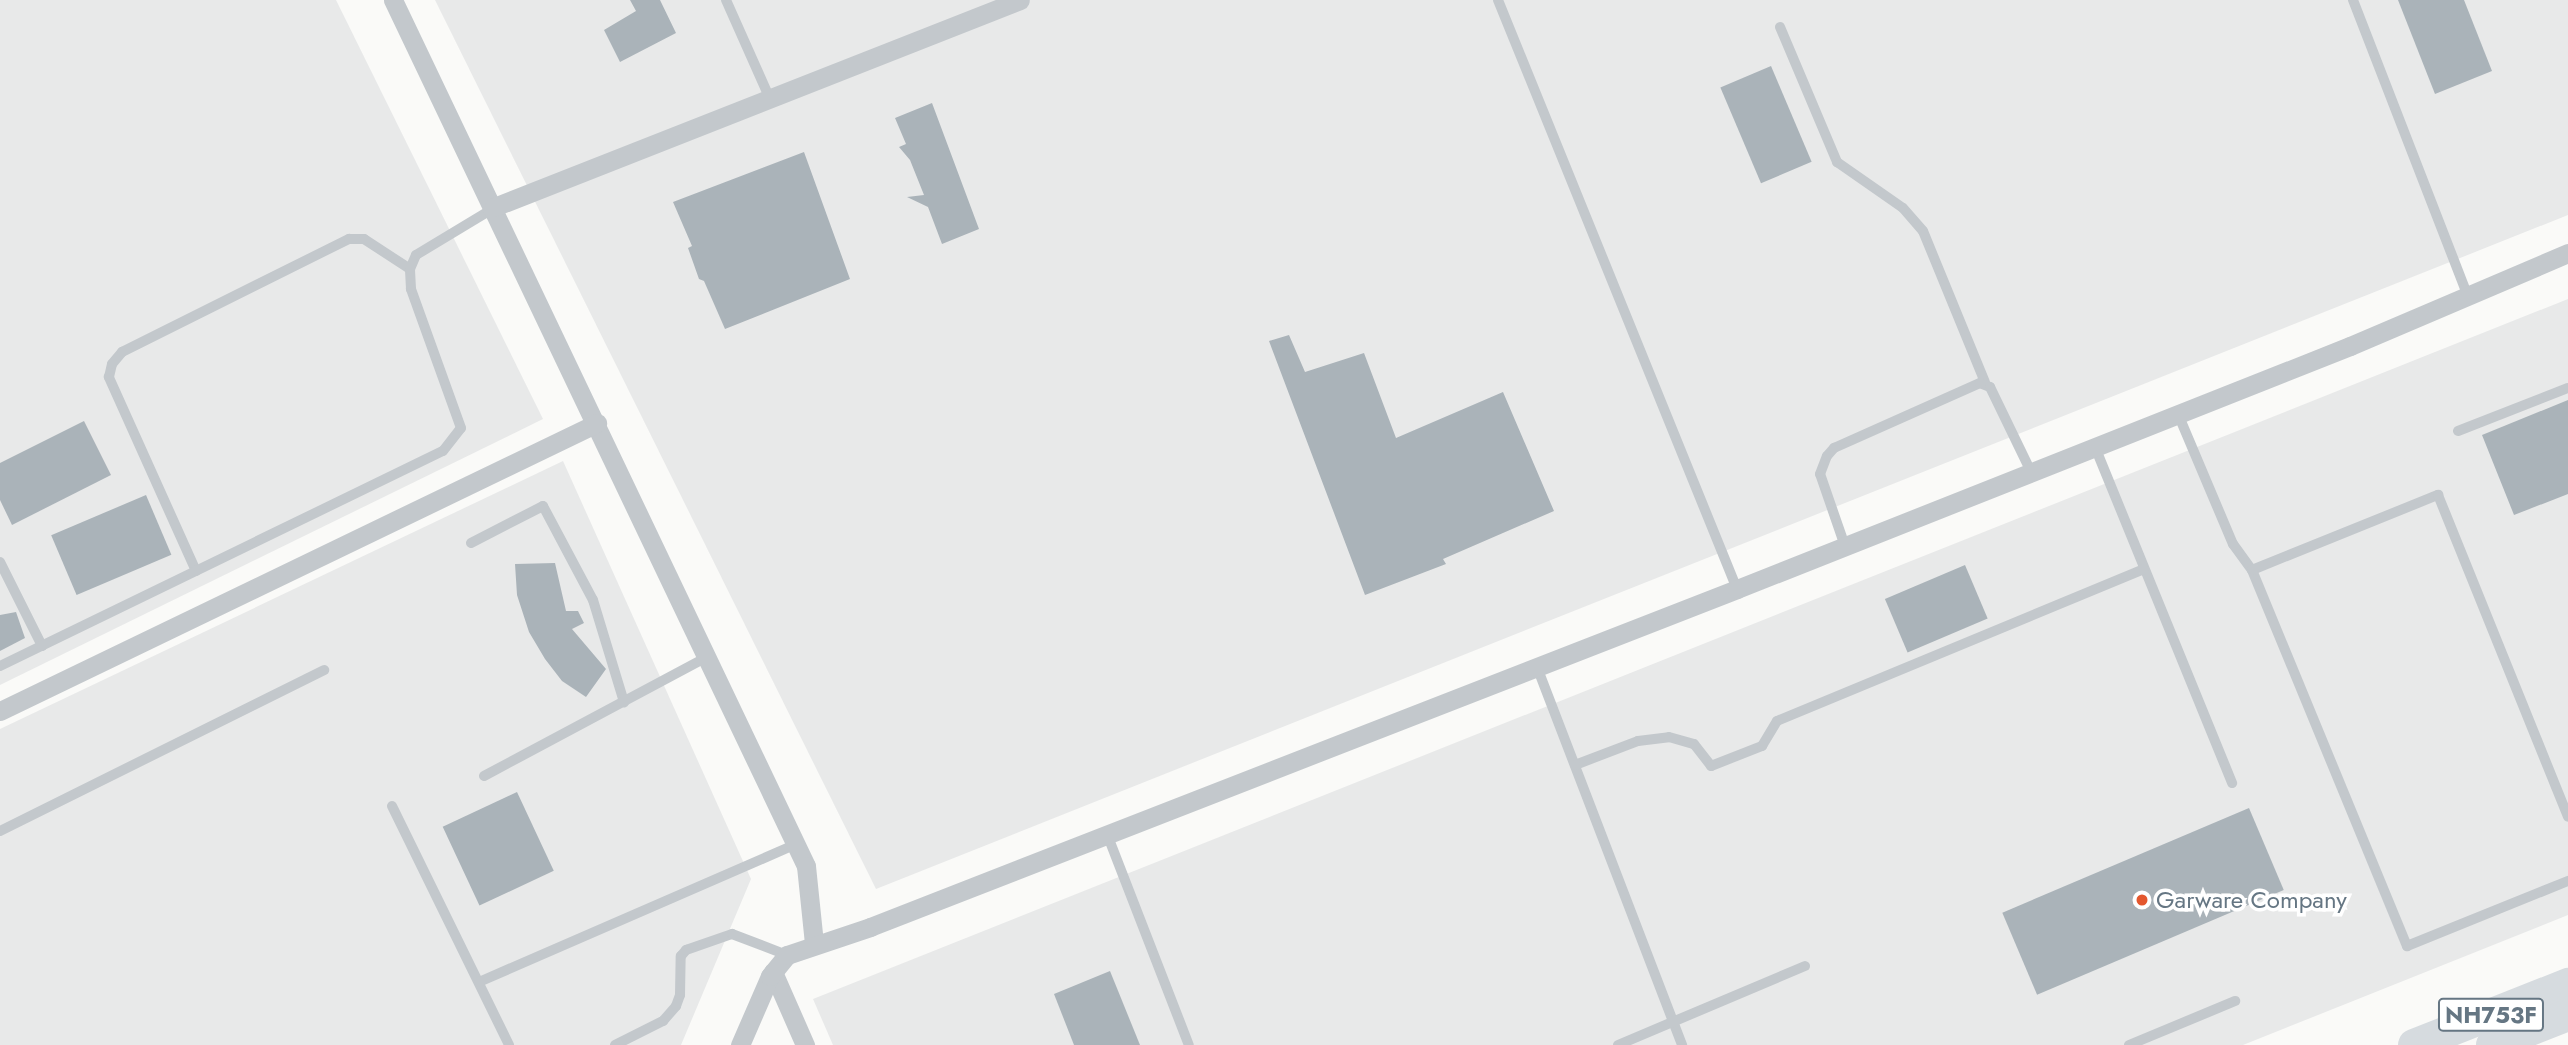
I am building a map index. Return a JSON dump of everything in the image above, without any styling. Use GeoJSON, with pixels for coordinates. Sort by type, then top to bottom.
{"type":"FeatureCollection","features":[{"type":"Feature","properties":{"kind":"highway","name":"NH753F"},"geometry":{"type":"LineString","coordinates":[[2414,1045],[2568,984]]}},
{"type":"Feature","properties":{"kind":"highway","name":"NH753F"},"geometry":{"type":"LineString","coordinates":[[2492,1045],[2568,1014]]}},
{"type":"Feature","properties":{"kind":"street"},"geometry":{"type":"LineString","coordinates":[[393,0],[806,866],[814,943]]}},
{"type":"Feature","properties":{"kind":"street"},"geometry":{"type":"LineString","coordinates":[[494,208],[1020,0]]}},
{"type":"Feature","properties":{"kind":"street"},"geometry":{"type":"LineString","coordinates":[[740,1045],[773,972],[787,955],[814,943],[870,927],[1738,589],[2178,414],[2568,253]]}},
{"type":"Feature","properties":{"kind":"street"},"geometry":{"type":"LineString","coordinates":[[0,711],[597,424]]}},
{"type":"Feature","properties":{"kind":"street"},"geometry":{"type":"LineString","coordinates":[[773,972],[805,1045]]}},
{"type":"Feature","properties":{"kind":"lane"},"geometry":{"type":"LineString","coordinates":[[726,0],[770,99]]}},
{"type":"Feature","properties":{"kind":"lane"},"geometry":{"type":"LineString","coordinates":[[1498,0],[1738,589]]}},
{"type":"Feature","properties":{"kind":"lane"},"geometry":{"type":"LineString","coordinates":[[2353,0],[2468,296]]}},
{"type":"Feature","properties":{"kind":"lane"},"geometry":{"type":"LineString","coordinates":[[1780,26],[1837,162],[1903,208],[1923,231],[1985,382],[2031,472]]}},
{"type":"Feature","properties":{"kind":"lane"},"geometry":{"type":"LineString","coordinates":[[0,666],[443,451],[461,428],[411,289],[410,269],[416,255],[494,208]]}},
{"type":"Feature","properties":{"kind":"lane"},"geometry":{"type":"LineString","coordinates":[[196,571],[109,377],[112,364],[122,352],[349,239],[364,239],[410,269]]}},
{"type":"Feature","properties":{"kind":"lane"},"geometry":{"type":"LineString","coordinates":[[1845,546],[1821,474],[1827,456],[1834,448],[1985,382]]}},
{"type":"Feature","properties":{"kind":"lane"},"geometry":{"type":"LineString","coordinates":[[2458,431],[2568,388]]}},
{"type":"Feature","properties":{"kind":"lane"},"geometry":{"type":"LineString","coordinates":[[2178,414],[2233,544],[2252,570],[2407,946],[2568,881]]}},
{"type":"Feature","properties":{"kind":"lane"},"geometry":{"type":"LineString","coordinates":[[2095,447],[2232,783]]}},
{"type":"Feature","properties":{"kind":"lane"},"geometry":{"type":"LineString","coordinates":[[2252,570],[2438,495],[2568,817]]}},
{"type":"Feature","properties":{"kind":"lane"},"geometry":{"type":"LineString","coordinates":[[471,543],[543,506],[593,600],[624,702]]}},
{"type":"Feature","properties":{"kind":"lane"},"geometry":{"type":"LineString","coordinates":[[0,562],[42,646]]}},
{"type":"Feature","properties":{"kind":"lane"},"geometry":{"type":"LineString","coordinates":[[1575,765],[1638,741],[1668,737],[1694,744],[1712,766],[1762,746],[1777,720],[2144,569]]}},
{"type":"Feature","properties":{"kind":"lane"},"geometry":{"type":"LineString","coordinates":[[484,776],[707,657]]}},
{"type":"Feature","properties":{"kind":"lane"},"geometry":{"type":"LineString","coordinates":[[1537,667],[1682,1045]]}},
{"type":"Feature","properties":{"kind":"lane"},"geometry":{"type":"LineString","coordinates":[[0,831],[324,670]]}},
{"type":"Feature","properties":{"kind":"lane"},"geometry":{"type":"LineString","coordinates":[[392,806],[509,1045]]}},
{"type":"Feature","properties":{"kind":"lane"},"geometry":{"type":"LineString","coordinates":[[1107,834],[1189,1045]]}},
{"type":"Feature","properties":{"kind":"lane"},"geometry":{"type":"LineString","coordinates":[[479,982],[796,844]]}},
{"type":"Feature","properties":{"kind":"lane"},"geometry":{"type":"LineString","coordinates":[[615,1045],[663,1021],[676,1006],[680,996],[681,956],[686,950],[732,934],[787,955]]}},
{"type":"Feature","properties":{"kind":"lane"},"geometry":{"type":"LineString","coordinates":[[1618,1045],[1805,966]]}},
{"type":"Feature","properties":{"kind":"lane"},"geometry":{"type":"LineString","coordinates":[[2129,1045],[2235,1001]]}},
{"type":"Feature","properties":{"kind":"shaded area"},"geometry":{"type":"Polygon","coordinates":[[[0,0],[336,0],[543,419],[0,685],[0,0]]]}},
{"type":"Feature","properties":{"kind":"shaded area"},"geometry":{"type":"Polygon","coordinates":[[[435,0],[2568,0],[2568,215],[876,889],[435,0]]]}},
{"type":"Feature","properties":{"kind":"shaded area","name":"Garware Company"},"geometry":{"type":"Polygon","coordinates":[[[2568,299],[2568,915],[2243,1045],[833,1045],[813,999],[2568,299]]]}},
{"type":"Feature","properties":{"kind":"shaded area"},"geometry":{"type":"Polygon","coordinates":[[[563,461],[751,879],[681,1045],[0,1045],[0,729],[563,461]]]}},
{"type":"Feature","properties":{"kind":"building"},"geometry":{"type":"Polygon","coordinates":[[[630,0],[660,0],[676,33],[620,62],[604,30],[636,11],[630,0]]]}},
{"type":"Feature","properties":{"kind":"building"},"geometry":{"type":"Polygon","coordinates":[[[2398,0],[2464,0],[2492,71],[2435,94],[2398,0]]]}},
{"type":"Feature","properties":{"kind":"building"},"geometry":{"type":"Polygon","coordinates":[[[1771,66],[1812,162],[1761,183],[1720,87],[1771,66]]]}},
{"type":"Feature","properties":{"kind":"building"},"geometry":{"type":"Polygon","coordinates":[[[932,103],[979,229],[942,244],[928,207],[907,197],[924,195],[910,160],[899,147],[906,144],[895,118],[932,103]]]}},
{"type":"Feature","properties":{"kind":"building"},"geometry":{"type":"Polygon","coordinates":[[[804,152],[850,279],[725,329],[704,281],[699,279],[688,248],[692,246],[673,202],[804,152]]]}},
{"type":"Feature","properties":{"kind":"building"},"geometry":{"type":"Polygon","coordinates":[[[1289,335],[1305,372],[1364,353],[1396,438],[1503,392],[1554,511],[1443,559],[1446,564],[1365,595],[1269,341],[1289,335]]]}},
{"type":"Feature","properties":{"kind":"building"},"geometry":{"type":"Polygon","coordinates":[[[2568,400],[2568,494],[2514,515],[2482,435],[2568,400]]]}},
{"type":"Feature","properties":{"kind":"building"},"geometry":{"type":"Polygon","coordinates":[[[84,421],[111,475],[12,525],[0,500],[0,463],[84,421]]]}},
{"type":"Feature","properties":{"kind":"building"},"geometry":{"type":"Polygon","coordinates":[[[146,495],[171,555],[77,595],[51,535],[146,495]]]}},
{"type":"Feature","properties":{"kind":"building"},"geometry":{"type":"Polygon","coordinates":[[[555,563],[566,611],[578,611],[584,623],[572,629],[606,669],[586,697],[562,681],[545,659],[529,632],[517,595],[515,564],[555,563]]]}},
{"type":"Feature","properties":{"kind":"building"},"geometry":{"type":"Polygon","coordinates":[[[1965,565],[1988,618],[1908,652],[1885,599],[1965,565]]]}},
{"type":"Feature","properties":{"kind":"building"},"geometry":{"type":"Polygon","coordinates":[[[16,612],[25,638],[0,651],[0,615],[16,612]]]}},
{"type":"Feature","properties":{"kind":"building"},"geometry":{"type":"Polygon","coordinates":[[[517,792],[554,871],[479,906],[443,827],[517,792]]]}},
{"type":"Feature","properties":{"kind":"building","name":"Garware Company"},"geometry":{"type":"Polygon","coordinates":[[[2249,808],[2284,890],[2037,995],[2002,913],[2249,808]]]}},
{"type":"Feature","properties":{"kind":"building"},"geometry":{"type":"Polygon","coordinates":[[[1110,971],[1140,1045],[1074,1045],[1054,994],[1110,971]]]}},
{"type":"Feature","properties":{"kind":"place","name":"Garware Company"},"geometry":{"type":"Point","coordinates":[2142,900]}}]}
